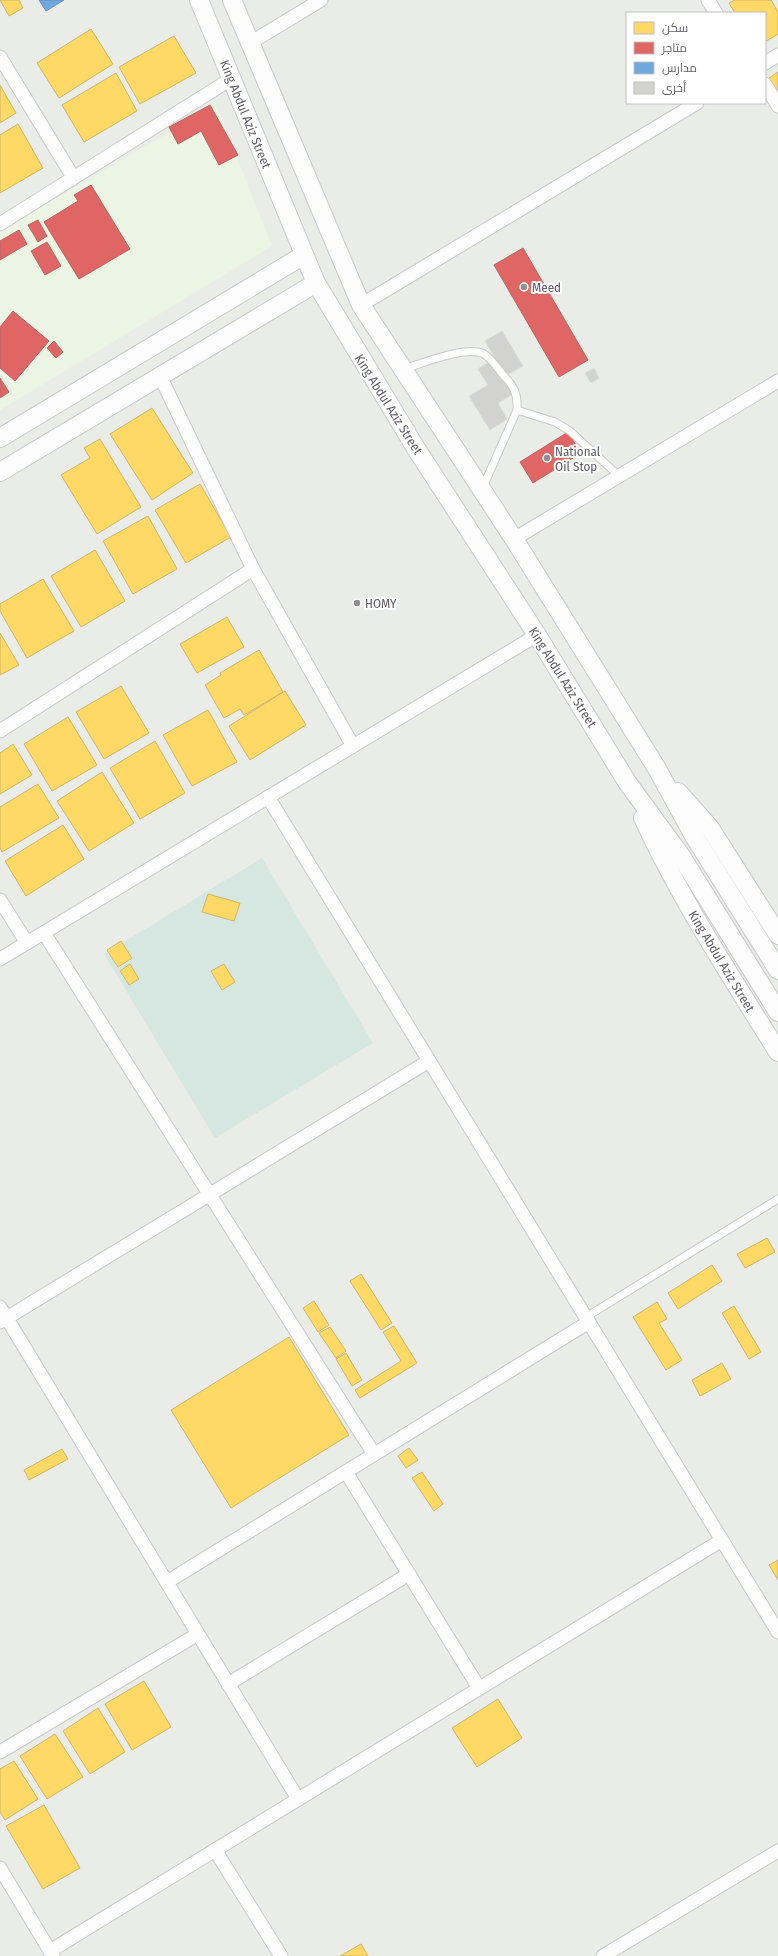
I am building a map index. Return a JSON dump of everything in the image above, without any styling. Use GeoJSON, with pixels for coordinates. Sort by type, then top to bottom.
{"type":"FeatureCollection","features":[{"type":"Feature","properties":{"kind":"street","name":"King Abdul Aziz Street"},"geometry":{"type":"LineString","coordinates":[[199,0],[316,283],[417,450],[537,635],[627,782],[681,856],[778,1012]]}},
{"type":"Feature","properties":{"kind":"street"},"geometry":{"type":"LineString","coordinates":[[232,0],[360,304],[514,539],[656,767],[694,836],[778,970]]}},
{"type":"Feature","properties":{"kind":"street"},"geometry":{"type":"LineString","coordinates":[[250,43],[321,0]]}},
{"type":"Feature","properties":{"kind":"street"},"geometry":{"type":"LineString","coordinates":[[708,0],[715,12]]}},
{"type":"Feature","properties":{"kind":"street"},"geometry":{"type":"LineString","coordinates":[[766,62],[778,55]]}},
{"type":"Feature","properties":{"kind":"street"},"geometry":{"type":"LineString","coordinates":[[0,57],[73,177]]}},
{"type":"Feature","properties":{"kind":"street"},"geometry":{"type":"LineString","coordinates":[[0,224],[231,79]]}},
{"type":"Feature","properties":{"kind":"street"},"geometry":{"type":"LineString","coordinates":[[766,86],[778,106]]}},
{"type":"Feature","properties":{"kind":"street"},"geometry":{"type":"LineString","coordinates":[[360,304],[695,104]]}},
{"type":"Feature","properties":{"kind":"street"},"geometry":{"type":"LineString","coordinates":[[0,438],[304,255]]}},
{"type":"Feature","properties":{"kind":"street"},"geometry":{"type":"LineString","coordinates":[[0,472],[316,283]]}},
{"type":"Feature","properties":{"kind":"street"},"geometry":{"type":"LineString","coordinates":[[160,376],[253,569],[353,746]]}},
{"type":"Feature","properties":{"kind":"street"},"geometry":{"type":"LineString","coordinates":[[514,539],[778,381]]}},
{"type":"Feature","properties":{"kind":"street"},"geometry":{"type":"LineString","coordinates":[[0,731],[253,569]]}},
{"type":"Feature","properties":{"kind":"street"},"geometry":{"type":"LineString","coordinates":[[0,959],[537,635]]}},
{"type":"Feature","properties":{"kind":"street"},"geometry":{"type":"LineString","coordinates":[[656,767],[710,828],[778,935]]}},
{"type":"Feature","properties":{"kind":"street","name":"King Abdul Aziz Street"},"geometry":{"type":"LineString","coordinates":[[627,782],[665,865],[778,1052]]}},
{"type":"Feature","properties":{"kind":"street"},"geometry":{"type":"LineString","coordinates":[[268,797],[778,1632]]}},
{"type":"Feature","properties":{"kind":"street"},"geometry":{"type":"LineString","coordinates":[[0,900],[27,943]]}},
{"type":"Feature","properties":{"kind":"street"},"geometry":{"type":"LineString","coordinates":[[44,933],[374,1454]]}},
{"type":"Feature","properties":{"kind":"street"},"geometry":{"type":"LineString","coordinates":[[298,1799],[167,1582],[2,1316],[210,1194],[429,1061]]}},
{"type":"Feature","properties":{"kind":"street"},"geometry":{"type":"LineString","coordinates":[[167,1582],[346,1472],[588,1319]]}},
{"type":"Feature","properties":{"kind":"street"},"geometry":{"type":"LineString","coordinates":[[346,1472],[480,1688]]}},
{"type":"Feature","properties":{"kind":"street"},"geometry":{"type":"LineString","coordinates":[[0,1868],[52,1954],[215,1850],[722,1540]]}},
{"type":"Feature","properties":{"kind":"street"},"geometry":{"type":"LineString","coordinates":[[228,1684],[409,1574]]}},
{"type":"Feature","properties":{"kind":"street"},"geometry":{"type":"LineString","coordinates":[[0,1752],[198,1634]]}},
{"type":"Feature","properties":{"kind":"street"},"geometry":{"type":"LineString","coordinates":[[215,1850],[281,1956]]}},
{"type":"Feature","properties":{"kind":"street"},"geometry":{"type":"LineString","coordinates":[[602,1956],[778,1851]]}},
{"type":"Feature","properties":{"kind":"lane"},"geometry":{"type":"LineString","coordinates":[[403,369],[459,353],[472,352],[485,355],[514,387],[518,398],[517,410],[482,490]]}},
{"type":"Feature","properties":{"kind":"lane"},"geometry":{"type":"LineString","coordinates":[[517,410],[555,422],[570,431],[619,476]]}},
{"type":"Feature","properties":{"kind":"lane"},"geometry":{"type":"LineString","coordinates":[[588,1319],[778,1199]]}},
{"type":"Feature","properties":{"kind":"shaded area"},"geometry":{"type":"Polygon","coordinates":[[[216,105],[272,246],[0,410],[0,231],[216,105]]]}},
{"type":"Feature","properties":{"kind":"shaded area"},"geometry":{"type":"Polygon","coordinates":[[[262,858],[373,1043],[215,1138],[104,954],[262,858]]]}},
{"type":"Feature","properties":{"kind":"building: سكن"},"geometry":{"type":"Polygon","coordinates":[[[0,0],[19,0],[23,8],[9,16],[0,0]]]}},
{"type":"Feature","properties":{"kind":"building: سكن"},"geometry":{"type":"Polygon","coordinates":[[[735,0],[771,0],[778,12],[778,34],[766,41],[766,12],[734,12],[729,3],[735,0]]]}},
{"type":"Feature","properties":{"kind":"building: سكن"},"geometry":{"type":"Polygon","coordinates":[[[91,29],[113,64],[59,98],[37,63],[91,29]]]}},
{"type":"Feature","properties":{"kind":"building: سكن"},"geometry":{"type":"Polygon","coordinates":[[[174,36],[196,73],[140,104],[119,67],[174,36]]]}},
{"type":"Feature","properties":{"kind":"building: سكن"},"geometry":{"type":"Polygon","coordinates":[[[778,72],[778,93],[769,78],[778,72]]]}},
{"type":"Feature","properties":{"kind":"building: سكن"},"geometry":{"type":"Polygon","coordinates":[[[116,73],[137,111],[84,142],[62,105],[116,73]]]}},
{"type":"Feature","properties":{"kind":"building: سكن"},"geometry":{"type":"Polygon","coordinates":[[[0,85],[16,113],[0,123],[0,85]]]}},
{"type":"Feature","properties":{"kind":"building: سكن"},"geometry":{"type":"Polygon","coordinates":[[[18,124],[43,168],[0,193],[0,135],[18,124]]]}},
{"type":"Feature","properties":{"kind":"building: سكن"},"geometry":{"type":"Polygon","coordinates":[[[152,408],[193,473],[152,500],[110,434],[152,408]]]}},
{"type":"Feature","properties":{"kind":"building: سكن"},"geometry":{"type":"Polygon","coordinates":[[[100,439],[141,507],[97,534],[61,475],[90,458],[84,448],[100,439]]]}},
{"type":"Feature","properties":{"kind":"building: سكن"},"geometry":{"type":"Polygon","coordinates":[[[200,484],[231,537],[186,563],[155,510],[200,484]]]}},
{"type":"Feature","properties":{"kind":"building: سكن"},"geometry":{"type":"Polygon","coordinates":[[[148,516],[177,569],[133,594],[103,541],[148,516]]]}},
{"type":"Feature","properties":{"kind":"building: سكن"},"geometry":{"type":"Polygon","coordinates":[[[95,550],[125,601],[81,627],[51,576],[95,550]]]}},
{"type":"Feature","properties":{"kind":"building: سكن"},"geometry":{"type":"Polygon","coordinates":[[[43,579],[74,631],[27,658],[0,611],[0,604],[43,579]]]}},
{"type":"Feature","properties":{"kind":"building: سكن"},"geometry":{"type":"Polygon","coordinates":[[[227,617],[244,647],[197,673],[180,644],[227,617]]]}},
{"type":"Feature","properties":{"kind":"building: سكن"},"geometry":{"type":"Polygon","coordinates":[[[0,633],[19,665],[0,675],[0,633]]]}},
{"type":"Feature","properties":{"kind":"building: سكن"},"geometry":{"type":"Polygon","coordinates":[[[259,650],[283,692],[244,715],[240,709],[224,718],[205,685],[221,675],[220,673],[259,650]]]}},
{"type":"Feature","properties":{"kind":"building: سكن"},"geometry":{"type":"Polygon","coordinates":[[[121,686],[149,733],[104,759],[76,712],[121,686]]]}},
{"type":"Feature","properties":{"kind":"building: سكن"},"geometry":{"type":"Polygon","coordinates":[[[285,691],[306,725],[250,760],[229,726],[285,691]]]}},
{"type":"Feature","properties":{"kind":"building: سكن"},"geometry":{"type":"Polygon","coordinates":[[[208,710],[237,762],[192,786],[163,735],[208,710]]]}},
{"type":"Feature","properties":{"kind":"building: سكن"},"geometry":{"type":"Polygon","coordinates":[[[68,717],[97,765],[52,791],[24,744],[68,717]]]}},
{"type":"Feature","properties":{"kind":"building: سكن"},"geometry":{"type":"Polygon","coordinates":[[[155,741],[185,793],[140,819],[110,768],[155,741]]]}},
{"type":"Feature","properties":{"kind":"building: سكن"},"geometry":{"type":"Polygon","coordinates":[[[13,744],[32,775],[0,794],[0,753],[13,744]]]}},
{"type":"Feature","properties":{"kind":"building: سكن"},"geometry":{"type":"Polygon","coordinates":[[[102,772],[134,823],[89,851],[57,801],[102,772]]]}},
{"type":"Feature","properties":{"kind":"building: سكن"},"geometry":{"type":"Polygon","coordinates":[[[38,784],[59,818],[2,852],[0,848],[0,807],[38,784]]]}},
{"type":"Feature","properties":{"kind":"building: سكن"},"geometry":{"type":"Polygon","coordinates":[[[63,825],[84,859],[26,896],[5,861],[63,825]]]}},
{"type":"Feature","properties":{"kind":"building: سكن"},"geometry":{"type":"Polygon","coordinates":[[[208,894],[240,903],[234,921],[202,912],[208,894]]]}},
{"type":"Feature","properties":{"kind":"building: سكن"},"geometry":{"type":"Polygon","coordinates":[[[121,941],[132,958],[118,967],[107,950],[121,941]]]}},
{"type":"Feature","properties":{"kind":"building: سكن"},"geometry":{"type":"Polygon","coordinates":[[[130,964],[139,979],[129,985],[120,971],[130,964]]]}},
{"type":"Feature","properties":{"kind":"building: سكن"},"geometry":{"type":"Polygon","coordinates":[[[224,964],[235,982],[222,990],[211,971],[224,964]]]}},
{"type":"Feature","properties":{"kind":"building: سكن"},"geometry":{"type":"Polygon","coordinates":[[[767,1238],[775,1252],[745,1268],[737,1254],[767,1238]]]}},
{"type":"Feature","properties":{"kind":"building: سكن"},"geometry":{"type":"Polygon","coordinates":[[[712,1265],[722,1281],[678,1309],[668,1293],[712,1265]]]}},
{"type":"Feature","properties":{"kind":"building: سكن"},"geometry":{"type":"Polygon","coordinates":[[[361,1274],[392,1323],[381,1330],[350,1281],[361,1274]]]}},
{"type":"Feature","properties":{"kind":"building: سكن"},"geometry":{"type":"Polygon","coordinates":[[[314,1301],[329,1325],[318,1332],[303,1308],[314,1301]]]}},
{"type":"Feature","properties":{"kind":"building: سكن"},"geometry":{"type":"Polygon","coordinates":[[[657,1302],[667,1319],[659,1323],[682,1360],[666,1370],[633,1317],[657,1302]]]}},
{"type":"Feature","properties":{"kind":"building: سكن"},"geometry":{"type":"Polygon","coordinates":[[[734,1306],[761,1352],[749,1359],[722,1313],[734,1306]]]}},
{"type":"Feature","properties":{"kind":"building: سكن"},"geometry":{"type":"Polygon","coordinates":[[[394,1326],[417,1363],[360,1398],[355,1390],[401,1361],[383,1332],[394,1326]]]}},
{"type":"Feature","properties":{"kind":"building: سكن"},"geometry":{"type":"Polygon","coordinates":[[[330,1327],[346,1351],[336,1358],[319,1333],[330,1327]]]}},
{"type":"Feature","properties":{"kind":"building: سكن"},"geometry":{"type":"Polygon","coordinates":[[[289,1337],[349,1435],[231,1508],[171,1410],[289,1337]]]}},
{"type":"Feature","properties":{"kind":"building: سكن"},"geometry":{"type":"Polygon","coordinates":[[[346,1353],[362,1380],[352,1386],[336,1359],[346,1353]]]}},
{"type":"Feature","properties":{"kind":"building: سكن"},"geometry":{"type":"Polygon","coordinates":[[[722,1363],[731,1379],[700,1396],[692,1380],[722,1363]]]}},
{"type":"Feature","properties":{"kind":"building: سكن"},"geometry":{"type":"Polygon","coordinates":[[[409,1448],[418,1460],[406,1468],[398,1456],[409,1448]]]}},
{"type":"Feature","properties":{"kind":"building: سكن"},"geometry":{"type":"Polygon","coordinates":[[[62,1449],[68,1459],[29,1480],[24,1470],[62,1449]]]}},
{"type":"Feature","properties":{"kind":"building: سكن"},"geometry":{"type":"Polygon","coordinates":[[[422,1472],[443,1504],[434,1511],[412,1478],[422,1472]]]}},
{"type":"Feature","properties":{"kind":"building: سكن"},"geometry":{"type":"Polygon","coordinates":[[[778,1560],[778,1580],[769,1565],[778,1560]]]}},
{"type":"Feature","properties":{"kind":"building: سكن"},"geometry":{"type":"Polygon","coordinates":[[[144,1681],[171,1727],[132,1750],[105,1704],[144,1681]]]}},
{"type":"Feature","properties":{"kind":"building: سكن"},"geometry":{"type":"Polygon","coordinates":[[[498,1699],[522,1738],[477,1767],[452,1728],[498,1699]]]}},
{"type":"Feature","properties":{"kind":"building: سكن"},"geometry":{"type":"Polygon","coordinates":[[[98,1708],[125,1752],[90,1774],[63,1731],[98,1708]]]}},
{"type":"Feature","properties":{"kind":"building: سكن"},"geometry":{"type":"Polygon","coordinates":[[[55,1734],[83,1777],[47,1799],[20,1756],[55,1734]]]}},
{"type":"Feature","properties":{"kind":"building: سكن"},"geometry":{"type":"Polygon","coordinates":[[[14,1761],[38,1799],[5,1820],[0,1812],[0,1769],[14,1761]]]}},
{"type":"Feature","properties":{"kind":"building: سكن"},"geometry":{"type":"Polygon","coordinates":[[[44,1805],[80,1868],[43,1889],[6,1826],[44,1805]]]}},
{"type":"Feature","properties":{"kind":"building: سكن"},"geometry":{"type":"Polygon","coordinates":[[[361,1944],[368,1956],[340,1956],[361,1944]]]}},
{"type":"Feature","properties":{"kind":"building: متاجر"},"geometry":{"type":"Polygon","coordinates":[[[210,105],[238,155],[219,165],[201,131],[178,144],[169,127],[210,105]]]}},
{"type":"Feature","properties":{"kind":"building: متاجر"},"geometry":{"type":"Polygon","coordinates":[[[91,185],[130,249],[79,279],[44,222],[78,201],[74,195],[91,185]]]}},
{"type":"Feature","properties":{"kind":"building: متاجر"},"geometry":{"type":"Polygon","coordinates":[[[38,220],[47,236],[38,242],[28,225],[38,220]]]}},
{"type":"Feature","properties":{"kind":"building: متاجر"},"geometry":{"type":"Polygon","coordinates":[[[19,230],[27,244],[0,260],[0,241],[19,230]]]}},
{"type":"Feature","properties":{"kind":"building: متاجر"},"geometry":{"type":"Polygon","coordinates":[[[47,242],[61,266],[45,275],[31,251],[47,242]]]}},
{"type":"Feature","properties":{"kind":"building: متاجر"},"geometry":{"type":"Polygon","coordinates":[[[523,248],[588,360],[559,377],[494,265],[523,248]]]}},
{"type":"Feature","properties":{"kind":"building: متاجر"},"geometry":{"type":"Polygon","coordinates":[[[13,311],[49,341],[15,381],[0,368],[0,327],[13,311]]]}},
{"type":"Feature","properties":{"kind":"building: متاجر"},"geometry":{"type":"Polygon","coordinates":[[[54,341],[63,352],[56,358],[47,348],[54,341]]]}},
{"type":"Feature","properties":{"kind":"building: متاجر"},"geometry":{"type":"Polygon","coordinates":[[[0,378],[9,392],[0,398],[0,378]]]}},
{"type":"Feature","properties":{"kind":"building: متاجر"},"geometry":{"type":"Polygon","coordinates":[[[568,432],[581,453],[533,483],[520,462],[568,432]]]}},
{"type":"Feature","properties":{"kind":"building: مدارس"},"geometry":{"type":"Polygon","coordinates":[[[39,0],[64,0],[46,11],[39,0]]]}},
{"type":"Feature","properties":{"kind":"building: أخرى"},"geometry":{"type":"Polygon","coordinates":[[[502,331],[523,366],[505,376],[515,393],[498,403],[507,419],[490,430],[469,396],[488,385],[478,369],[495,358],[485,341],[502,331]]]}},
{"type":"Feature","properties":{"kind":"building: أخرى"},"geometry":{"type":"Polygon","coordinates":[[[594,368],[599,378],[591,383],[585,373],[594,368]]]}},
{"type":"Feature","properties":{"kind":"place","name":"Meed"},"geometry":{"type":"Point","coordinates":[524,287]}},
{"type":"Feature","properties":{"kind":"place","name":"National Oil Stop"},"geometry":{"type":"Point","coordinates":[547,458]}},
{"type":"Feature","properties":{"kind":"place","name":"HOMY"},"geometry":{"type":"Point","coordinates":[357,603]}}]}
